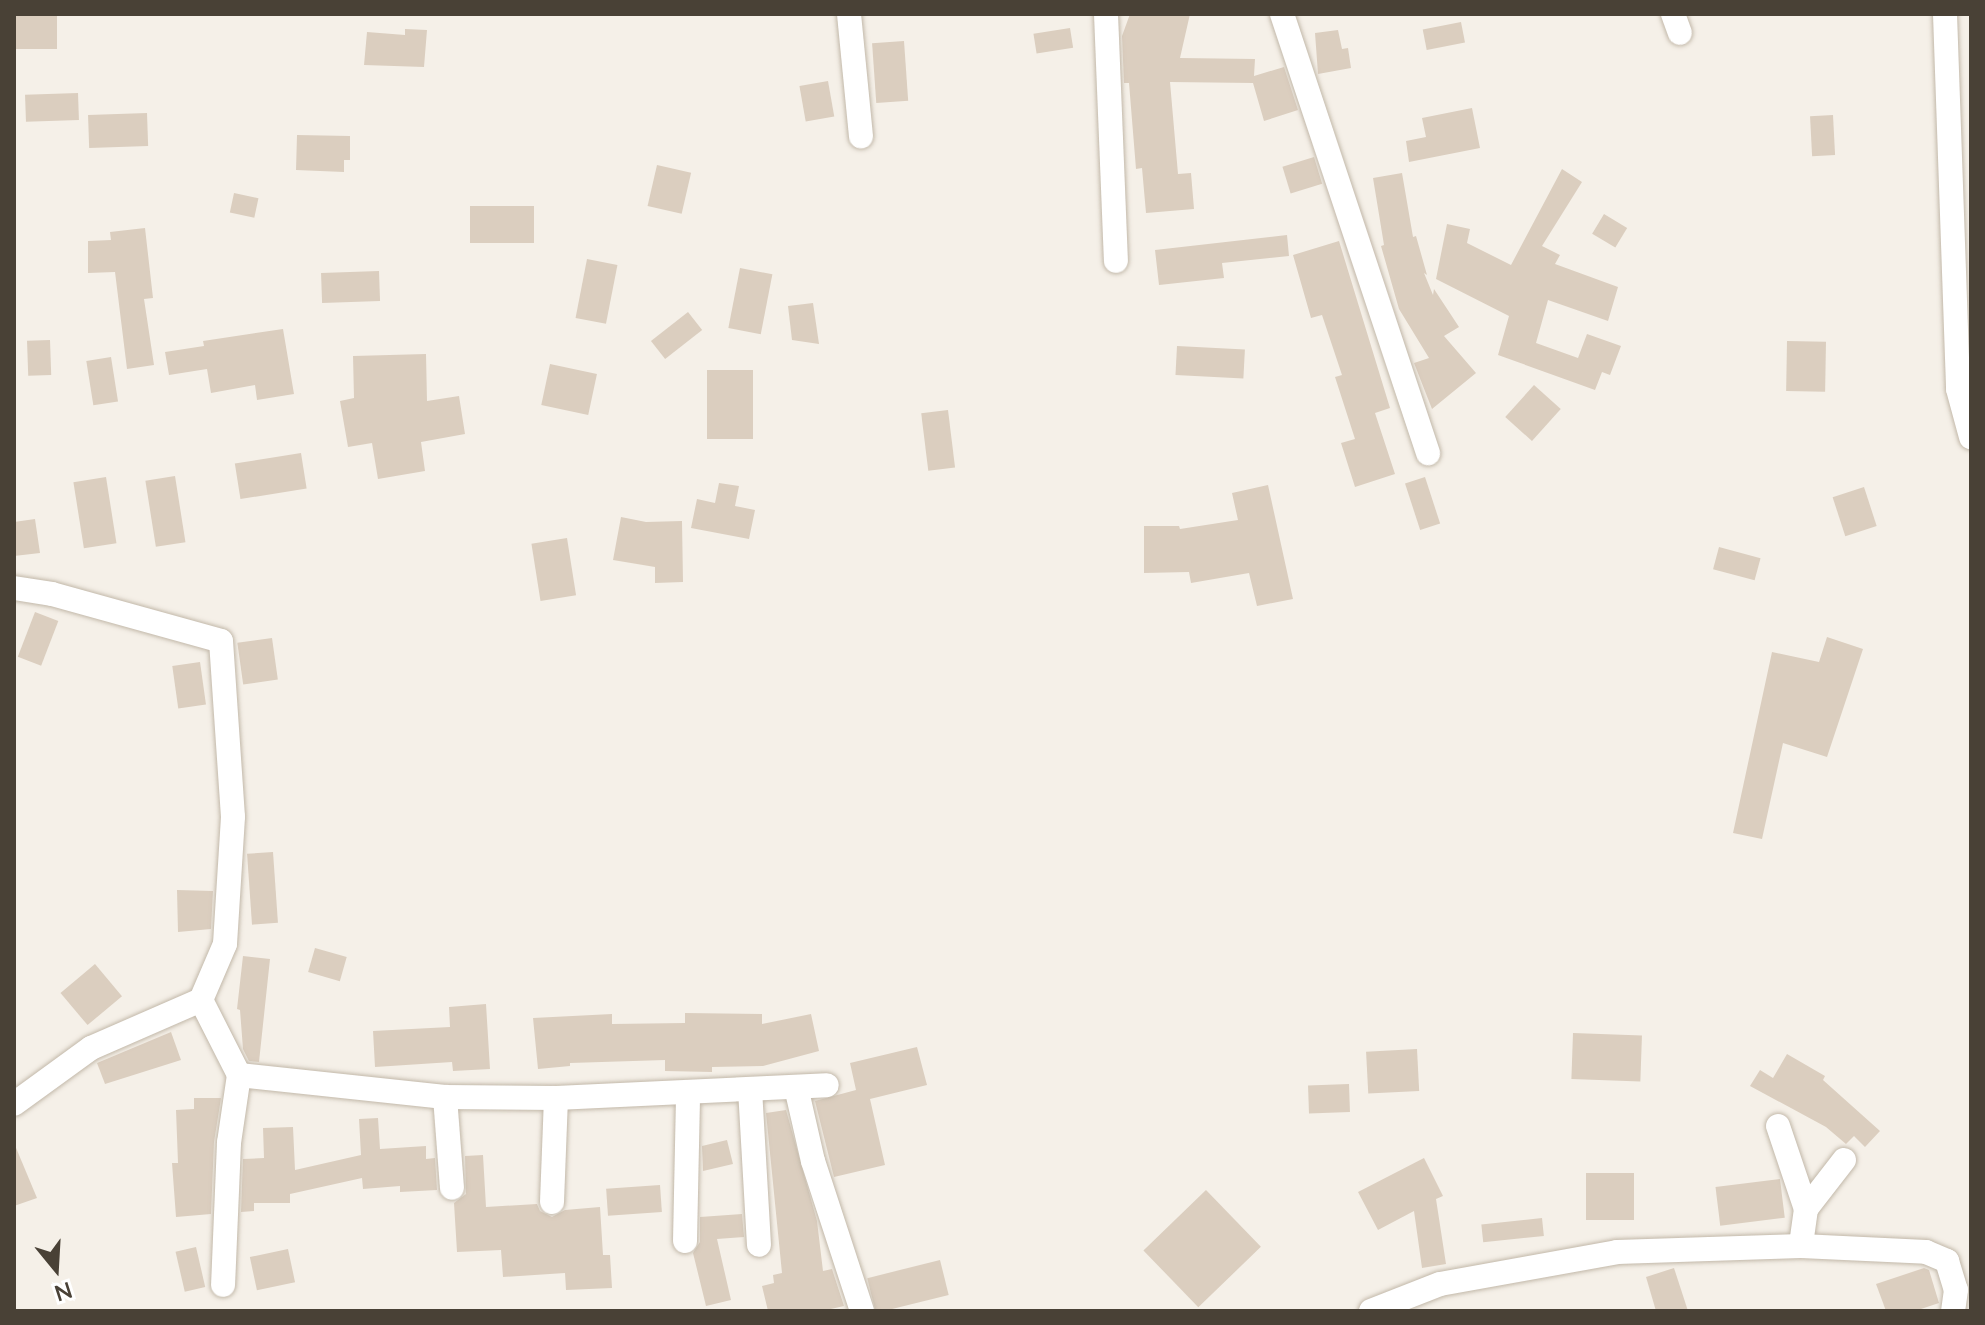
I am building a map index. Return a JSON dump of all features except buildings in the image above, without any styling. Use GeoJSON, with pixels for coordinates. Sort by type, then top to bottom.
{"type":"FeatureCollection","features":[{"type":"Feature","properties":{"kind":"street"},"geometry":{"type":"LineString","coordinates":[[849,14],[861,136]]}},
{"type":"Feature","properties":{"kind":"street"},"geometry":{"type":"LineString","coordinates":[[1106,14],[1116,261]]}},
{"type":"Feature","properties":{"kind":"street"},"geometry":{"type":"LineString","coordinates":[[1282,14],[1428,453]]}},
{"type":"Feature","properties":{"kind":"street"},"geometry":{"type":"LineString","coordinates":[[1945,14],[1958,389],[1971,437]]}},
{"type":"Feature","properties":{"kind":"street"},"geometry":{"type":"LineString","coordinates":[[14,588],[52,594],[221,641],[233,817],[225,944],[201,1000],[91,1048],[14,1104]]}},
{"type":"Feature","properties":{"kind":"street"},"geometry":{"type":"LineString","coordinates":[[201,1000],[239,1075],[229,1143],[223,1285]]}},
{"type":"Feature","properties":{"kind":"street"},"geometry":{"type":"LineString","coordinates":[[239,1075],[445,1097],[556,1098],[827,1085]]}},
{"type":"Feature","properties":{"kind":"street"},"geometry":{"type":"LineString","coordinates":[[796,1087],[813,1161],[862,1311]]}},
{"type":"Feature","properties":{"kind":"street"},"geometry":{"type":"LineString","coordinates":[[750,1089],[759,1245]]}},
{"type":"Feature","properties":{"kind":"street"},"geometry":{"type":"LineString","coordinates":[[685,1241],[688,1092]]}},
{"type":"Feature","properties":{"kind":"street"},"geometry":{"type":"LineString","coordinates":[[445,1097],[452,1188]]}},
{"type":"Feature","properties":{"kind":"street"},"geometry":{"type":"LineString","coordinates":[[552,1202],[556,1098]]}},
{"type":"Feature","properties":{"kind":"street"},"geometry":{"type":"LineString","coordinates":[[1778,1126],[1806,1209],[1801,1246]]}},
{"type":"Feature","properties":{"kind":"street"},"geometry":{"type":"LineString","coordinates":[[1806,1209],[1844,1160]]}},
{"type":"Feature","properties":{"kind":"street"},"geometry":{"type":"LineString","coordinates":[[1371,1311],[1440,1284],[1617,1252],[1801,1246],[1926,1252],[1947,1261],[1956,1290],[1953,1311]]}}]}
